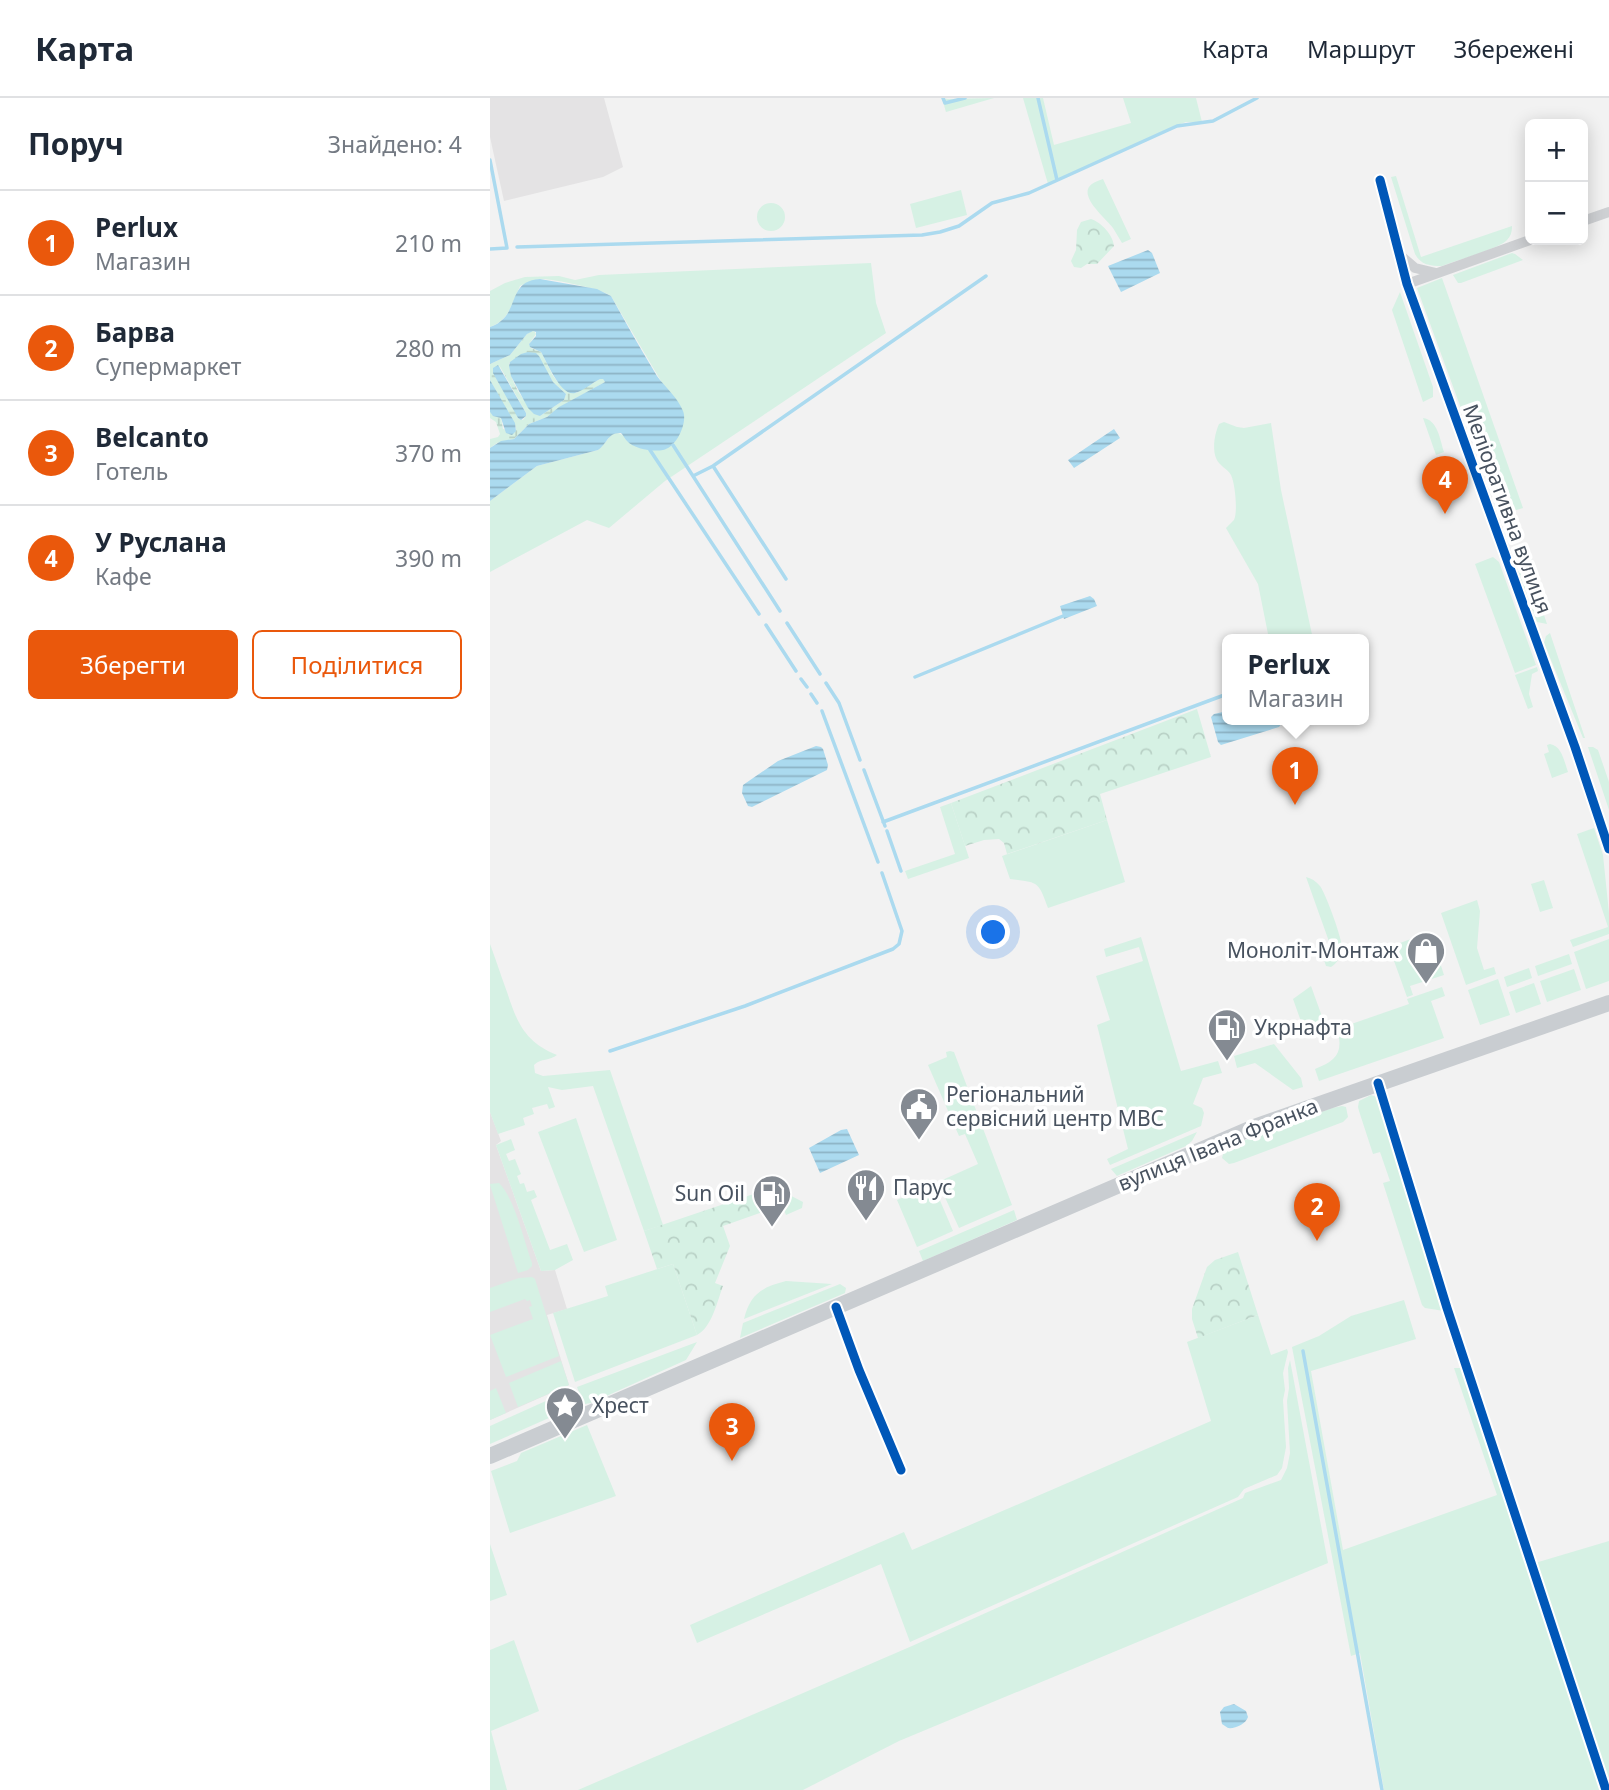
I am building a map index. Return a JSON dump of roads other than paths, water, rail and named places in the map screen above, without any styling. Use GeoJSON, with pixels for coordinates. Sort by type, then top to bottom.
{"type":"FeatureCollection","features":[{"type":"Feature","properties":{"kind":"main road","name":"вулиця Івана Франка"},"geometry":{"type":"LineString","coordinates":[[490,1456],[1222,1140],[1303,1109],[1609,1003]]}},
{"type":"Feature","properties":{"kind":"street","name":"Меліоративна вулиця"},"geometry":{"type":"LineString","coordinates":[[1380,180],[1407,284],[1575,747],[1609,849]]}},
{"type":"Feature","properties":{"kind":"street"},"geometry":{"type":"LineString","coordinates":[[1588,219],[1609,212]]}},
{"type":"Feature","properties":{"kind":"street"},"geometry":{"type":"LineString","coordinates":[[1407,284],[1525,242]]}},
{"type":"Feature","properties":{"kind":"street"},"geometry":{"type":"LineString","coordinates":[[1399,254],[1415,268],[1436,273]]}},
{"type":"Feature","properties":{"kind":"street"},"geometry":{"type":"LineString","coordinates":[[1378,1083],[1447,1308],[1606,1790]]}},
{"type":"Feature","properties":{"kind":"street"},"geometry":{"type":"LineString","coordinates":[[836,1307],[901,1470]]}},
{"type":"Feature","properties":{"kind":"water"},"geometry":{"type":"Polygon","coordinates":[[[1148,250],[1152,253],[1160,273],[1121,292],[1108,266],[1148,250]]]}},
{"type":"Feature","properties":{"kind":"water"},"geometry":{"type":"Polygon","coordinates":[[[540,279],[597,289],[611,296],[657,376],[681,406],[684,422],[676,440],[668,448],[654,451],[639,448],[630,444],[621,433],[617,433],[610,436],[598,450],[537,466],[490,501],[490,448],[501,441],[514,439],[529,424],[547,417],[559,407],[605,382],[600,379],[575,393],[565,390],[541,352],[530,347],[529,344],[536,336],[533,331],[527,334],[510,355],[490,364],[490,327],[506,315],[522,286],[529,281],[540,279]]]}},
{"type":"Feature","properties":{"kind":"water"},"geometry":{"type":"Polygon","coordinates":[[[528,352],[539,356],[553,382],[566,394],[564,400],[540,416],[528,408],[511,376],[509,366],[510,362],[528,352]]]}},
{"type":"Feature","properties":{"kind":"water"},"geometry":{"type":"Polygon","coordinates":[[[498,365],[526,413],[521,420],[493,373],[493,368],[498,365]]]}},
{"type":"Feature","properties":{"kind":"water"},"geometry":{"type":"Polygon","coordinates":[[[490,380],[515,423],[516,431],[512,435],[506,433],[501,418],[490,412],[490,380]]]}},
{"type":"Feature","properties":{"kind":"water"},"geometry":{"type":"Polygon","coordinates":[[[1114,429],[1120,438],[1074,468],[1068,460],[1114,429]]]}},
{"type":"Feature","properties":{"kind":"water"},"geometry":{"type":"Polygon","coordinates":[[[1090,596],[1097,606],[1064,619],[1060,606],[1090,596]]]}},
{"type":"Feature","properties":{"kind":"water"},"geometry":{"type":"Polygon","coordinates":[[[1222,712],[1222,725],[1280,725],[1221,745],[1211,717],[1222,712]]]}},
{"type":"Feature","properties":{"kind":"water"},"geometry":{"type":"Polygon","coordinates":[[[816,746],[823,749],[827,770],[752,807],[748,806],[742,793],[743,785],[778,761],[816,746]]]}},
{"type":"Feature","properties":{"kind":"water"},"geometry":{"type":"Polygon","coordinates":[[[847,1129],[859,1155],[820,1173],[809,1148],[847,1129]]]}},
{"type":"Feature","properties":{"kind":"water"},"geometry":{"type":"Polygon","coordinates":[[[1234,1704],[1246,1711],[1248,1717],[1240,1726],[1228,1728],[1222,1724],[1220,1712],[1224,1707],[1234,1704]]]}},
{"type":"Feature","properties":{"kind":"waterway"},"geometry":{"type":"LineString","coordinates":[[943,98],[945,103],[965,98]]}},
{"type":"Feature","properties":{"kind":"waterway"},"geometry":{"type":"LineString","coordinates":[[1038,98],[1057,180]]}},
{"type":"Feature","properties":{"kind":"waterway"},"geometry":{"type":"LineString","coordinates":[[517,247],[922,235],[940,232],[959,226],[992,203],[1029,193],[1177,126],[1213,121],[1257,98]]}},
{"type":"Feature","properties":{"kind":"waterway"},"geometry":{"type":"LineString","coordinates":[[490,160],[507,248]]}},
{"type":"Feature","properties":{"kind":"waterway"},"geometry":{"type":"LineString","coordinates":[[490,249],[507,248]]}},
{"type":"Feature","properties":{"kind":"waterway"},"geometry":{"type":"LineString","coordinates":[[693,476],[713,466],[986,276]]}},
{"type":"Feature","properties":{"kind":"waterway"},"geometry":{"type":"LineString","coordinates":[[673,445],[780,611]]}},
{"type":"Feature","properties":{"kind":"waterway"},"geometry":{"type":"LineString","coordinates":[[650,450],[759,614]]}},
{"type":"Feature","properties":{"kind":"waterway"},"geometry":{"type":"LineString","coordinates":[[713,466],[786,579]]}},
{"type":"Feature","properties":{"kind":"waterway"},"geometry":{"type":"LineString","coordinates":[[915,677],[1063,616]]}},
{"type":"Feature","properties":{"kind":"waterway"},"geometry":{"type":"LineString","coordinates":[[787,623],[820,674]]}},
{"type":"Feature","properties":{"kind":"waterway"},"geometry":{"type":"LineString","coordinates":[[766,625],[796,671]]}},
{"type":"Feature","properties":{"kind":"waterway"},"geometry":{"type":"LineString","coordinates":[[801,679],[807,687]]}},
{"type":"Feature","properties":{"kind":"waterway"},"geometry":{"type":"LineString","coordinates":[[826,683],[839,703],[860,760]]}},
{"type":"Feature","properties":{"kind":"waterway"},"geometry":{"type":"LineString","coordinates":[[811,694],[817,703]]}},
{"type":"Feature","properties":{"kind":"waterway"},"geometry":{"type":"LineString","coordinates":[[883,822],[1222,696]]}},
{"type":"Feature","properties":{"kind":"waterway"},"geometry":{"type":"LineString","coordinates":[[822,711],[878,862]]}},
{"type":"Feature","properties":{"kind":"waterway"},"geometry":{"type":"LineString","coordinates":[[864,770],[885,826]]}},
{"type":"Feature","properties":{"kind":"waterway"},"geometry":{"type":"LineString","coordinates":[[887,831],[901,871]]}},
{"type":"Feature","properties":{"kind":"waterway"},"geometry":{"type":"LineString","coordinates":[[610,1051],[745,1006],[893,949],[899,944],[902,931],[882,873]]}},
{"type":"Feature","properties":{"kind":"waterway"},"geometry":{"type":"LineString","coordinates":[[1303,1351],[1382,1790]]}},
{"type":"Feature","properties":{"kind":"place","name":"У Руслана"},"geometry":{"type":"Point","coordinates":[1445,514]}},
{"type":"Feature","properties":{"kind":"place","name":"Perlux"},"geometry":{"type":"Point","coordinates":[1295,805]}},
{"type":"Feature","properties":{"kind":"place","name":"Моноліт-Монтаж"},"geometry":{"type":"Point","coordinates":[1426,985]}},
{"type":"Feature","properties":{"kind":"place","name":"Укрнафта"},"geometry":{"type":"Point","coordinates":[1227,1062]}},
{"type":"Feature","properties":{"kind":"place","name":"Регіональний сервісний центр МВС"},"geometry":{"type":"Point","coordinates":[919,1141]}},
{"type":"Feature","properties":{"kind":"place","name":"Парус"},"geometry":{"type":"Point","coordinates":[866,1222]}},
{"type":"Feature","properties":{"kind":"place","name":"Sun Oil"},"geometry":{"type":"Point","coordinates":[772,1228]}},
{"type":"Feature","properties":{"kind":"place","name":"Барва"},"geometry":{"type":"Point","coordinates":[1317,1241]}},
{"type":"Feature","properties":{"kind":"place","name":"Хрест"},"geometry":{"type":"Point","coordinates":[565,1440]}},
{"type":"Feature","properties":{"kind":"place","name":"Belcanto"},"geometry":{"type":"Point","coordinates":[732,1461]}}]}
